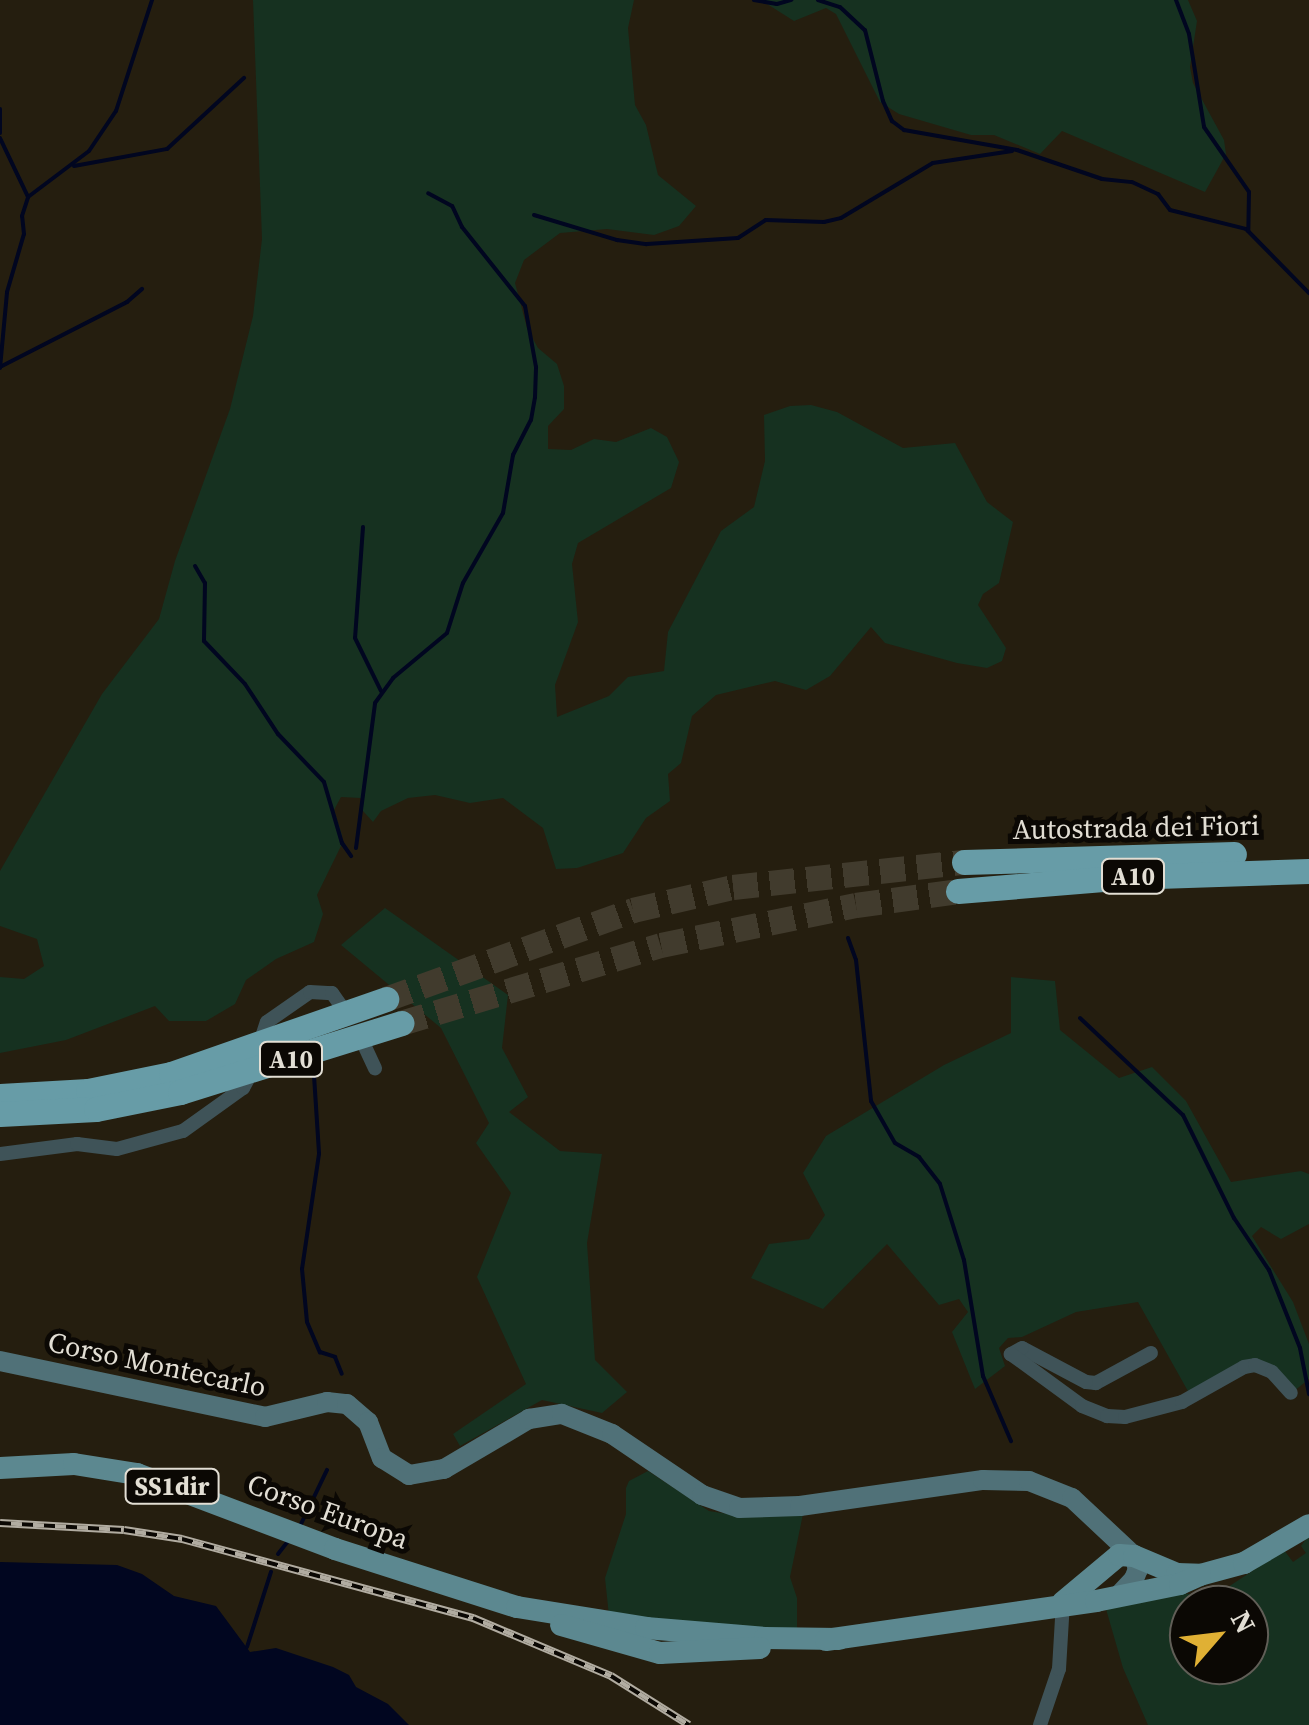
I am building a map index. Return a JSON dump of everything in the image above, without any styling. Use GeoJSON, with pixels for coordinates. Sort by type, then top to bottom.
{"type":"FeatureCollection","features":[{"type":"Feature","properties":{"kind":"highway","name":"Autostrada dei Fiori"},"geometry":{"type":"LineString","coordinates":[[964,862],[1309,853]]}},
{"type":"Feature","properties":{"kind":"highway","name":"Autostrada dei Fiori"},"geometry":{"type":"LineString","coordinates":[[958,891],[1127,876],[1309,870]]}},
{"type":"Feature","properties":{"kind":"highway","name":"A10"},"geometry":{"type":"LineString","coordinates":[[0,1096],[88,1090],[208,1064],[386,999]]}},
{"type":"Feature","properties":{"kind":"highway","name":"A10"},"geometry":{"type":"LineString","coordinates":[[0,1114],[96,1109],[180,1092],[401,1023]]}},
{"type":"Feature","properties":{"kind":"main road","name":"Corso Montecarlo"},"geometry":{"type":"LineString","coordinates":[[0,1361],[265,1416],[327,1402],[347,1404],[368,1422],[382,1458],[410,1475],[444,1469],[523,1421],[562,1414],[612,1434],[702,1495],[727,1505],[776,1508],[1014,1480],[1064,1493],[1134,1556]]}},
{"type":"Feature","properties":{"kind":"main road","name":"Corso Europa"},"geometry":{"type":"LineString","coordinates":[[0,1468],[74,1464],[138,1474],[335,1549],[517,1607],[644,1639],[839,1639],[1059,1609],[1180,1584],[1244,1564],[1309,1525]]}},
{"type":"Feature","properties":{"kind":"main road"},"geometry":{"type":"LineString","coordinates":[[1092,1515],[1102,1548],[1097,1572]]}},
{"type":"Feature","properties":{"kind":"main road"},"geometry":{"type":"LineString","coordinates":[[1059,1609],[1119,1555],[1134,1556],[1167,1572],[1200,1575]]}},
{"type":"Feature","properties":{"kind":"main road"},"geometry":{"type":"LineString","coordinates":[[1119,1595],[1134,1580],[1138,1568],[1134,1556]]}},
{"type":"Feature","properties":{"kind":"street"},"geometry":{"type":"LineString","coordinates":[[0,1154],[77,1144],[118,1149],[183,1131],[243,1088],[268,1022],[318,990],[337,997],[375,1069]]}},
{"type":"Feature","properties":{"kind":"street"},"geometry":{"type":"LineString","coordinates":[[1151,1353],[1096,1383],[1086,1382],[1022,1348],[1011,1354],[1082,1406],[1107,1416],[1125,1417],[1171,1406],[1255,1365],[1283,1380],[1290,1393]]}},
{"type":"Feature","properties":{"kind":"street"},"geometry":{"type":"LineString","coordinates":[[1040,1725],[1059,1669],[1059,1609]]}},
{"type":"Feature","properties":{"kind":"green space"},"geometry":{"type":"Polygon","coordinates":[[[253,0],[634,0],[628,28],[635,105],[646,125],[658,175],[696,206],[679,226],[654,235],[607,229],[560,233],[524,260],[515,283],[527,328],[538,348],[557,364],[564,386],[564,409],[548,426],[548,449],[571,450],[594,439],[616,442],[651,428],[667,437],[679,462],[671,488],[578,543],[572,564],[578,622],[555,685],[557,717],[609,696],[628,677],[664,671],[668,632],[721,531],[754,507],[765,461],[764,415],[790,406],[811,405],[837,412],[903,448],[955,443],[987,502],[1013,522],[999,583],[983,594],[978,605],[1006,648],[1002,661],[987,668],[885,643],[871,627],[830,676],[806,690],[775,681],[716,695],[692,716],[681,763],[668,774],[670,801],[646,818],[623,853],[577,868],[556,869],[543,828],[503,798],[470,803],[435,795],[408,798],[381,811],[373,822],[363,811],[361,798],[341,797],[334,810],[342,835],[341,846],[317,895],[323,914],[314,942],[276,959],[246,980],[235,1004],[206,1021],[169,1021],[155,1006],[66,1040],[0,1053],[0,977],[24,979],[44,966],[37,939],[0,926],[0,871],[102,694],[159,619],[175,561],[230,409],[253,316],[262,239],[253,0]]]}},
{"type":"Feature","properties":{"kind":"green space"},"geometry":{"type":"Polygon","coordinates":[[[761,0],[1188,0],[1197,21],[1190,67],[1193,83],[1224,140],[1226,154],[1205,192],[1062,131],[1040,154],[994,135],[971,135],[899,114],[880,102],[836,14],[826,8],[794,21],[761,0]]]}},
{"type":"Feature","properties":{"kind":"green space"},"geometry":{"type":"Polygon","coordinates":[[[385,908],[508,995],[502,1048],[528,1097],[509,1112],[560,1151],[602,1154],[587,1243],[595,1360],[627,1392],[602,1413],[542,1400],[460,1446],[453,1434],[526,1384],[477,1277],[511,1193],[476,1143],[489,1123],[441,1028],[341,945],[385,908]]]}},
{"type":"Feature","properties":{"kind":"green space"},"geometry":{"type":"Polygon","coordinates":[[[1011,977],[1055,981],[1060,1030],[1119,1078],[1152,1067],[1186,1101],[1231,1182],[1301,1171],[1309,1174],[1309,1224],[1281,1239],[1261,1227],[1252,1236],[1293,1302],[1309,1344],[1309,1379],[1294,1391],[1265,1369],[1238,1370],[1189,1393],[1138,1302],[1076,1312],[1022,1337],[1008,1338],[999,1348],[1005,1366],[975,1389],[952,1332],[968,1312],[959,1299],[939,1305],[887,1244],[823,1309],[751,1278],[769,1244],[809,1239],[825,1215],[803,1173],[826,1136],[944,1065],[1011,1033],[1011,977]]]}},
{"type":"Feature","properties":{"kind":"green space"},"geometry":{"type":"Polygon","coordinates":[[[648,1471],[709,1511],[741,1516],[803,1514],[790,1577],[797,1598],[797,1630],[609,1616],[605,1578],[626,1514],[626,1488],[629,1481],[648,1471]]]}},
{"type":"Feature","properties":{"kind":"green space"},"geometry":{"type":"Polygon","coordinates":[[[1309,1535],[1309,1725],[1148,1725],[1123,1668],[1106,1609],[1169,1596],[1169,1685],[1269,1685],[1269,1585],[1231,1585],[1284,1550],[1293,1562],[1306,1553],[1301,1546],[1309,1535]]]}},
{"type":"Feature","properties":{"kind":"water"},"geometry":{"type":"Polygon","coordinates":[[[0,1562],[117,1565],[142,1574],[174,1596],[216,1606],[250,1652],[276,1648],[333,1667],[349,1675],[356,1687],[388,1704],[409,1725],[0,1725],[0,1562]]]}},
{"type":"Feature","properties":{"kind":"waterway"},"geometry":{"type":"LineString","coordinates":[[0,368],[7,292],[24,234],[22,216],[28,197],[89,151],[116,111],[152,0]]}},
{"type":"Feature","properties":{"kind":"waterway"},"geometry":{"type":"LineString","coordinates":[[754,0],[777,4],[791,0]]}},
{"type":"Feature","properties":{"kind":"waterway"},"geometry":{"type":"LineString","coordinates":[[818,0],[840,7],[865,30],[883,101],[892,121],[904,130],[1017,150],[1102,179],[1132,182],[1158,194],[1170,210],[1246,229],[1309,293]]}},
{"type":"Feature","properties":{"kind":"waterway"},"geometry":{"type":"LineString","coordinates":[[1176,0],[1189,34],[1204,127],[1249,192],[1248,231]]}},
{"type":"Feature","properties":{"kind":"waterway"},"geometry":{"type":"LineString","coordinates":[[74,166],[167,149],[244,78]]}},
{"type":"Feature","properties":{"kind":"waterway"},"geometry":{"type":"LineString","coordinates":[[0,109],[0,133]]}},
{"type":"Feature","properties":{"kind":"waterway"},"geometry":{"type":"LineString","coordinates":[[0,138],[28,197]]}},
{"type":"Feature","properties":{"kind":"waterway"},"geometry":{"type":"LineString","coordinates":[[534,215],[617,240],[647,244],[738,238],[766,220],[824,222],[841,218],[933,163],[1012,151]]}},
{"type":"Feature","properties":{"kind":"waterway"},"geometry":{"type":"LineString","coordinates":[[356,848],[375,703],[393,678],[447,633],[463,583],[503,513],[513,455],[531,420],[535,397],[536,367],[525,306],[462,227],[452,206],[428,193]]}},
{"type":"Feature","properties":{"kind":"waterway"},"geometry":{"type":"LineString","coordinates":[[0,367],[127,302],[142,289]]}},
{"type":"Feature","properties":{"kind":"waterway"},"geometry":{"type":"LineString","coordinates":[[363,527],[355,638],[381,691]]}},
{"type":"Feature","properties":{"kind":"waterway"},"geometry":{"type":"LineString","coordinates":[[195,566],[205,583],[204,641],[245,684],[278,734],[324,782],[342,843],[351,856]]}},
{"type":"Feature","properties":{"kind":"waterway"},"geometry":{"type":"LineString","coordinates":[[848,938],[856,960],[871,1101],[895,1143],[919,1157],[940,1184],[964,1260],[983,1376],[1011,1441]]}},
{"type":"Feature","properties":{"kind":"waterway"},"geometry":{"type":"LineString","coordinates":[[1080,1018],[1183,1115],[1234,1218],[1269,1270],[1300,1348],[1309,1394]]}},
{"type":"Feature","properties":{"kind":"waterway"},"geometry":{"type":"LineString","coordinates":[[313,1060],[319,1154],[302,1269],[307,1322],[320,1352],[335,1357],[342,1374]]}},
{"type":"Feature","properties":{"kind":"waterway"},"geometry":{"type":"LineString","coordinates":[[301,1524],[327,1470]]}},
{"type":"Feature","properties":{"kind":"waterway"},"geometry":{"type":"LineString","coordinates":[[278,1554],[288,1541]]}},
{"type":"Feature","properties":{"kind":"waterway"},"geometry":{"type":"LineString","coordinates":[[247,1647],[271,1572]]}},
{"type":"Feature","properties":{"kind":"tunnel"},"geometry":{"type":"LineString","coordinates":[[386,999],[633,910],[733,887],[964,862]]}},
{"type":"Feature","properties":{"kind":"tunnel"},"geometry":{"type":"LineString","coordinates":[[401,1023],[661,945],[856,905],[958,891]]}},
{"type":"Feature","properties":{"kind":"railway"},"geometry":{"type":"LineString","coordinates":[[0,1523],[124,1530],[182,1539],[473,1618],[611,1676],[689,1725]]}}]}
